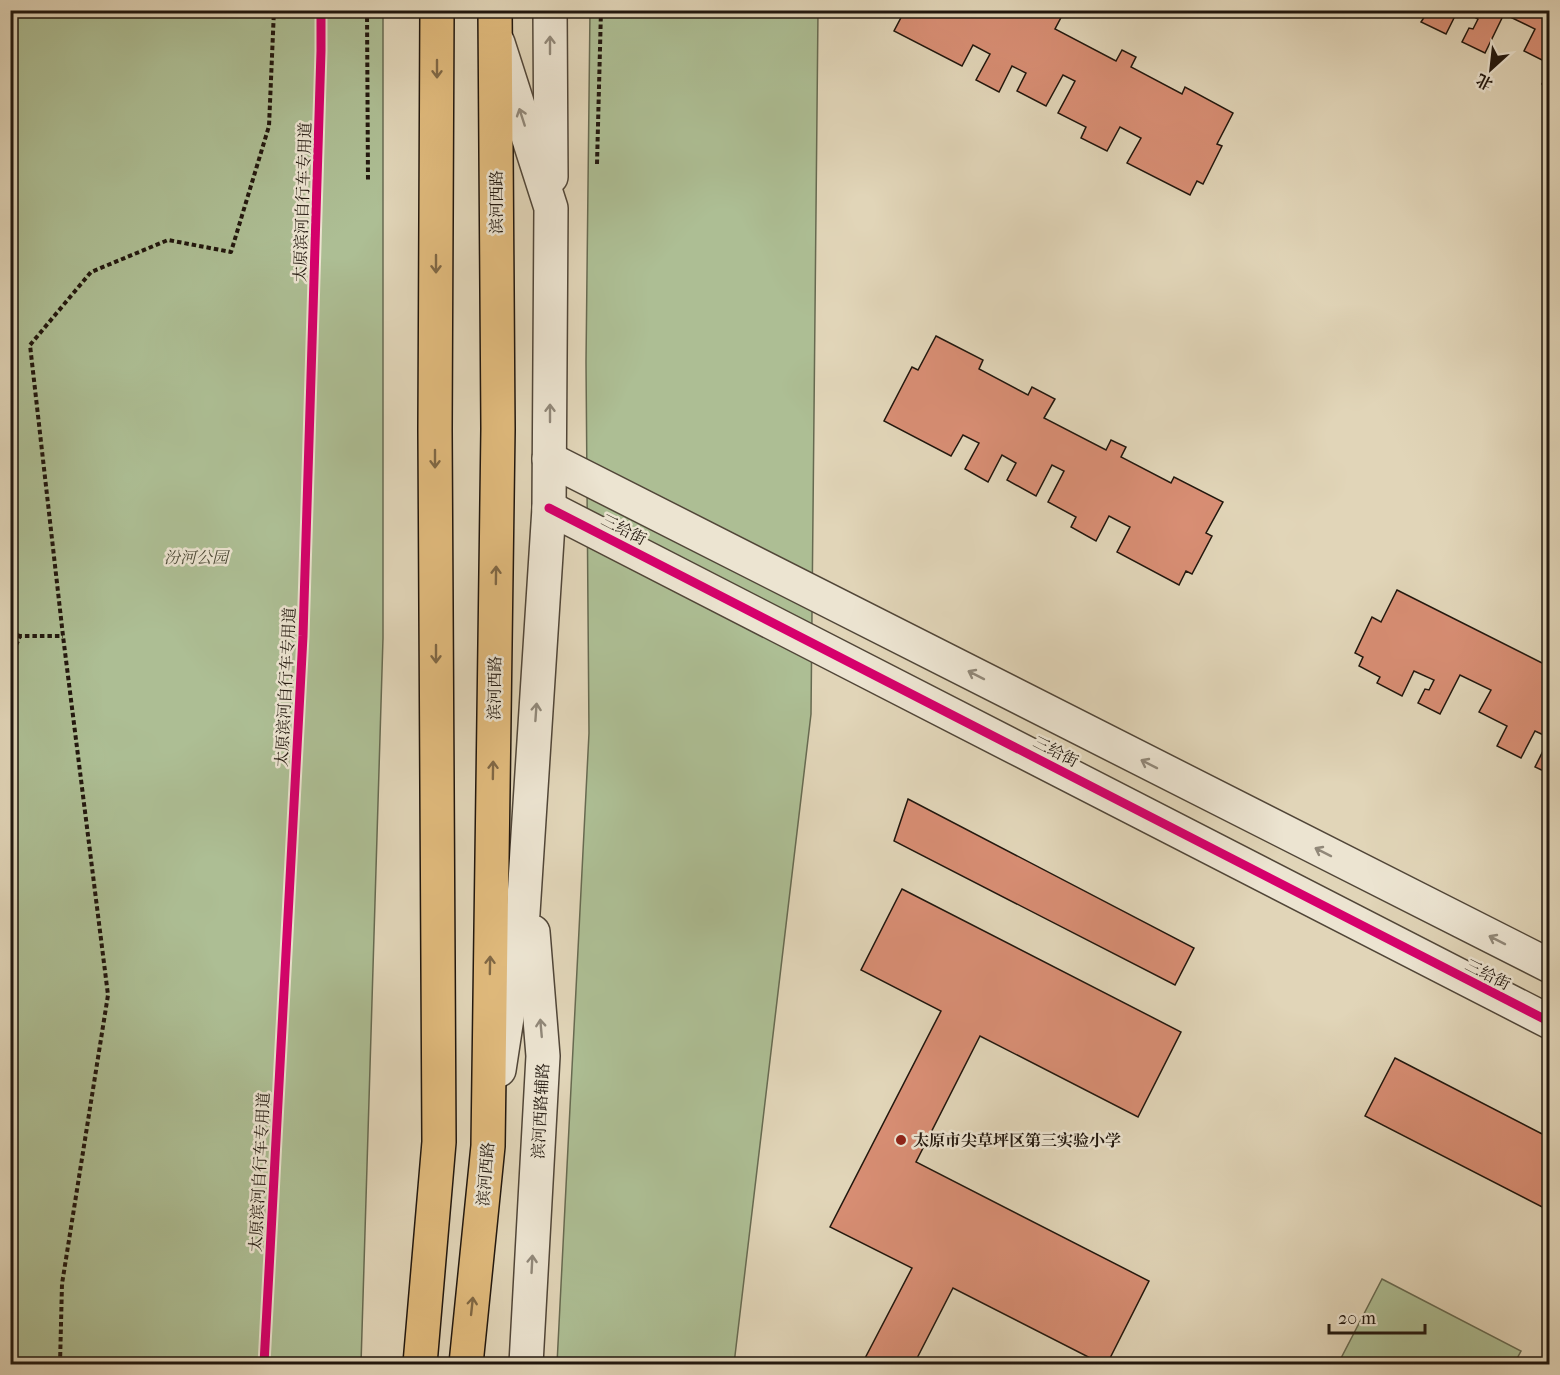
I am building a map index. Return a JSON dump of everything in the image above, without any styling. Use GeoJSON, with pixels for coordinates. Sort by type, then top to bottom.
{"type":"FeatureCollection","features":[{"type":"Feature","properties":{"kind":"highway"},"geometry":{"type":"LineString","coordinates":[[420,1365],[440,1142],[435,430],[437,10]]}},
{"type":"Feature","properties":{"kind":"highway","name":"滨河西路"},"geometry":{"type":"LineString","coordinates":[[466,1365],[488,1146],[498,429],[496,23]]}},
{"type":"Feature","properties":{"kind":"street"},"geometry":{"type":"LineString","coordinates":[[488,1146],[523,913],[549,508],[550,10]]}},
{"type":"Feature","properties":{"kind":"street"},"geometry":{"type":"LineString","coordinates":[[496,23],[551,208]]}},
{"type":"Feature","properties":{"kind":"street","name":"三给街"},"geometry":{"type":"LineString","coordinates":[[549,459],[1550,966]]}},
{"type":"Feature","properties":{"kind":"street","name":"三给街"},"geometry":{"type":"LineString","coordinates":[[549,508],[1550,1022]]}},
{"type":"Feature","properties":{"kind":"street","name":"滨河西路辅路"},"geometry":{"type":"LineString","coordinates":[[526,1365],[543,1056],[527,858]]}},
{"type":"Feature","properties":{"kind":"path"},"geometry":{"type":"LineString","coordinates":[[60,1365],[62,1284],[108,995],[63,636],[30,345],[91,272],[168,240],[231,252],[269,126],[274,10]]}},
{"type":"Feature","properties":{"kind":"path"},"geometry":{"type":"LineString","coordinates":[[367,10],[368,182]]}},
{"type":"Feature","properties":{"kind":"path"},"geometry":{"type":"LineString","coordinates":[[597,164],[601,10]]}},
{"type":"Feature","properties":{"kind":"path"},"geometry":{"type":"LineString","coordinates":[[10,632],[20,636],[63,636]]}},
{"type":"Feature","properties":{"kind":"path"},"geometry":{"type":"LineString","coordinates":[[10,659],[20,636]]}},
{"type":"Feature","properties":{"kind":"green space","name":"汾河公园"},"geometry":{"type":"Polygon","coordinates":[[[10,11],[383,11],[383,638],[361,1364],[11,1364],[10,11]]]}},
{"type":"Feature","properties":{"kind":"green space"},"geometry":{"type":"Polygon","coordinates":[[[590,11],[818,11],[811,714],[734,1364],[557,1364],[589,733],[586,362],[590,11]]]}},
{"type":"Feature","properties":{"kind":"green space"},"geometry":{"type":"Polygon","coordinates":[[[1382,1279],[1521,1351],[1514,1364],[1338,1364],[1382,1279]]]}},
{"type":"Feature","properties":{"kind":"building"},"geometry":{"type":"Polygon","coordinates":[[[905,10],[1065,10],[1055,29],[1116,61],[1122,50],[1136,57],[1131,67],[1182,94],[1185,87],[1233,113],[1217,144],[1222,146],[1203,184],[1197,181],[1190,195],[1127,163],[1141,138],[1120,127],[1107,151],[1081,138],[1086,127],[1058,113],[1075,81],[1063,75],[1046,106],[1017,91],[1026,73],[1012,66],[999,92],[976,80],[990,54],[973,45],[962,66],[894,31],[905,10]]]}},
{"type":"Feature","properties":{"kind":"building"},"geometry":{"type":"Polygon","coordinates":[[[1414,10],[1458,10],[1446,34],[1421,22],[1425,16],[1414,10]]]}},
{"type":"Feature","properties":{"kind":"building"},"geometry":{"type":"Polygon","coordinates":[[[1462,10],[1550,10],[1550,64],[1524,51],[1535,29],[1504,14],[1485,53],[1462,42],[1469,28],[1473,29],[1478,19],[1462,10]]]}},
{"type":"Feature","properties":{"kind":"building"},"geometry":{"type":"Polygon","coordinates":[[[1550,69],[1550,88],[1542,84],[1550,69]]]}},
{"type":"Feature","properties":{"kind":"building"},"geometry":{"type":"Polygon","coordinates":[[[936,336],[983,360],[979,369],[1028,395],[1032,387],[1055,399],[1044,418],[1106,450],[1111,440],[1126,447],[1121,457],[1171,483],[1174,477],[1223,502],[1206,533],[1212,536],[1192,574],[1186,571],[1179,585],[1117,552],[1130,527],[1109,516],[1096,541],[1071,527],[1076,517],[1048,502],[1064,471],[1052,465],[1036,496],[1007,480],[1016,463],[1002,455],[988,482],[965,469],[979,443],[963,435],[951,456],[884,421],[912,367],[918,370],[936,336]]]}},
{"type":"Feature","properties":{"kind":"building"},"geometry":{"type":"Polygon","coordinates":[[[1397,590],[1550,667],[1550,738],[1535,731],[1521,758],[1497,746],[1507,726],[1479,712],[1491,690],[1460,675],[1440,714],[1418,703],[1425,689],[1429,690],[1434,680],[1414,671],[1402,696],[1377,683],[1380,677],[1359,666],[1363,657],[1355,653],[1372,617],[1381,622],[1397,590]]]}},
{"type":"Feature","properties":{"kind":"building"},"geometry":{"type":"Polygon","coordinates":[[[1544,749],[1550,751],[1550,774],[1535,767],[1544,749]]]}},
{"type":"Feature","properties":{"kind":"building"},"geometry":{"type":"Polygon","coordinates":[[[908,799],[1194,948],[1175,985],[894,841],[908,799]]]}},
{"type":"Feature","properties":{"kind":"building","name":"太原市尖草坪区第三实验小学"},"geometry":{"type":"Polygon","coordinates":[[[902,889],[1181,1032],[1138,1117],[980,1036],[916,1162],[1149,1281],[1107,1364],[1102,1364],[953,1288],[914,1364],[862,1364],[912,1268],[830,1227],[941,1011],[861,970],[902,889]]]}},
{"type":"Feature","properties":{"kind":"building"},"geometry":{"type":"Polygon","coordinates":[[[1395,1058],[1550,1138],[1550,1211],[1365,1116],[1395,1058]]]}},
{"type":"Feature","properties":{"kind":"cycle path","name":"太原滨河自行车专用道"},"geometry":{"type":"LineString","coordinates":[[264,1364],[303,636],[321,10]]}},
{"type":"Feature","properties":{"kind":"cycle path"},"geometry":{"type":"LineString","coordinates":[[549,508],[1550,1022]]}},
{"type":"Feature","properties":{"kind":"place","name":"太原市尖草坪区第三实验小学"},"geometry":{"type":"Point","coordinates":[901,1140]}}]}
